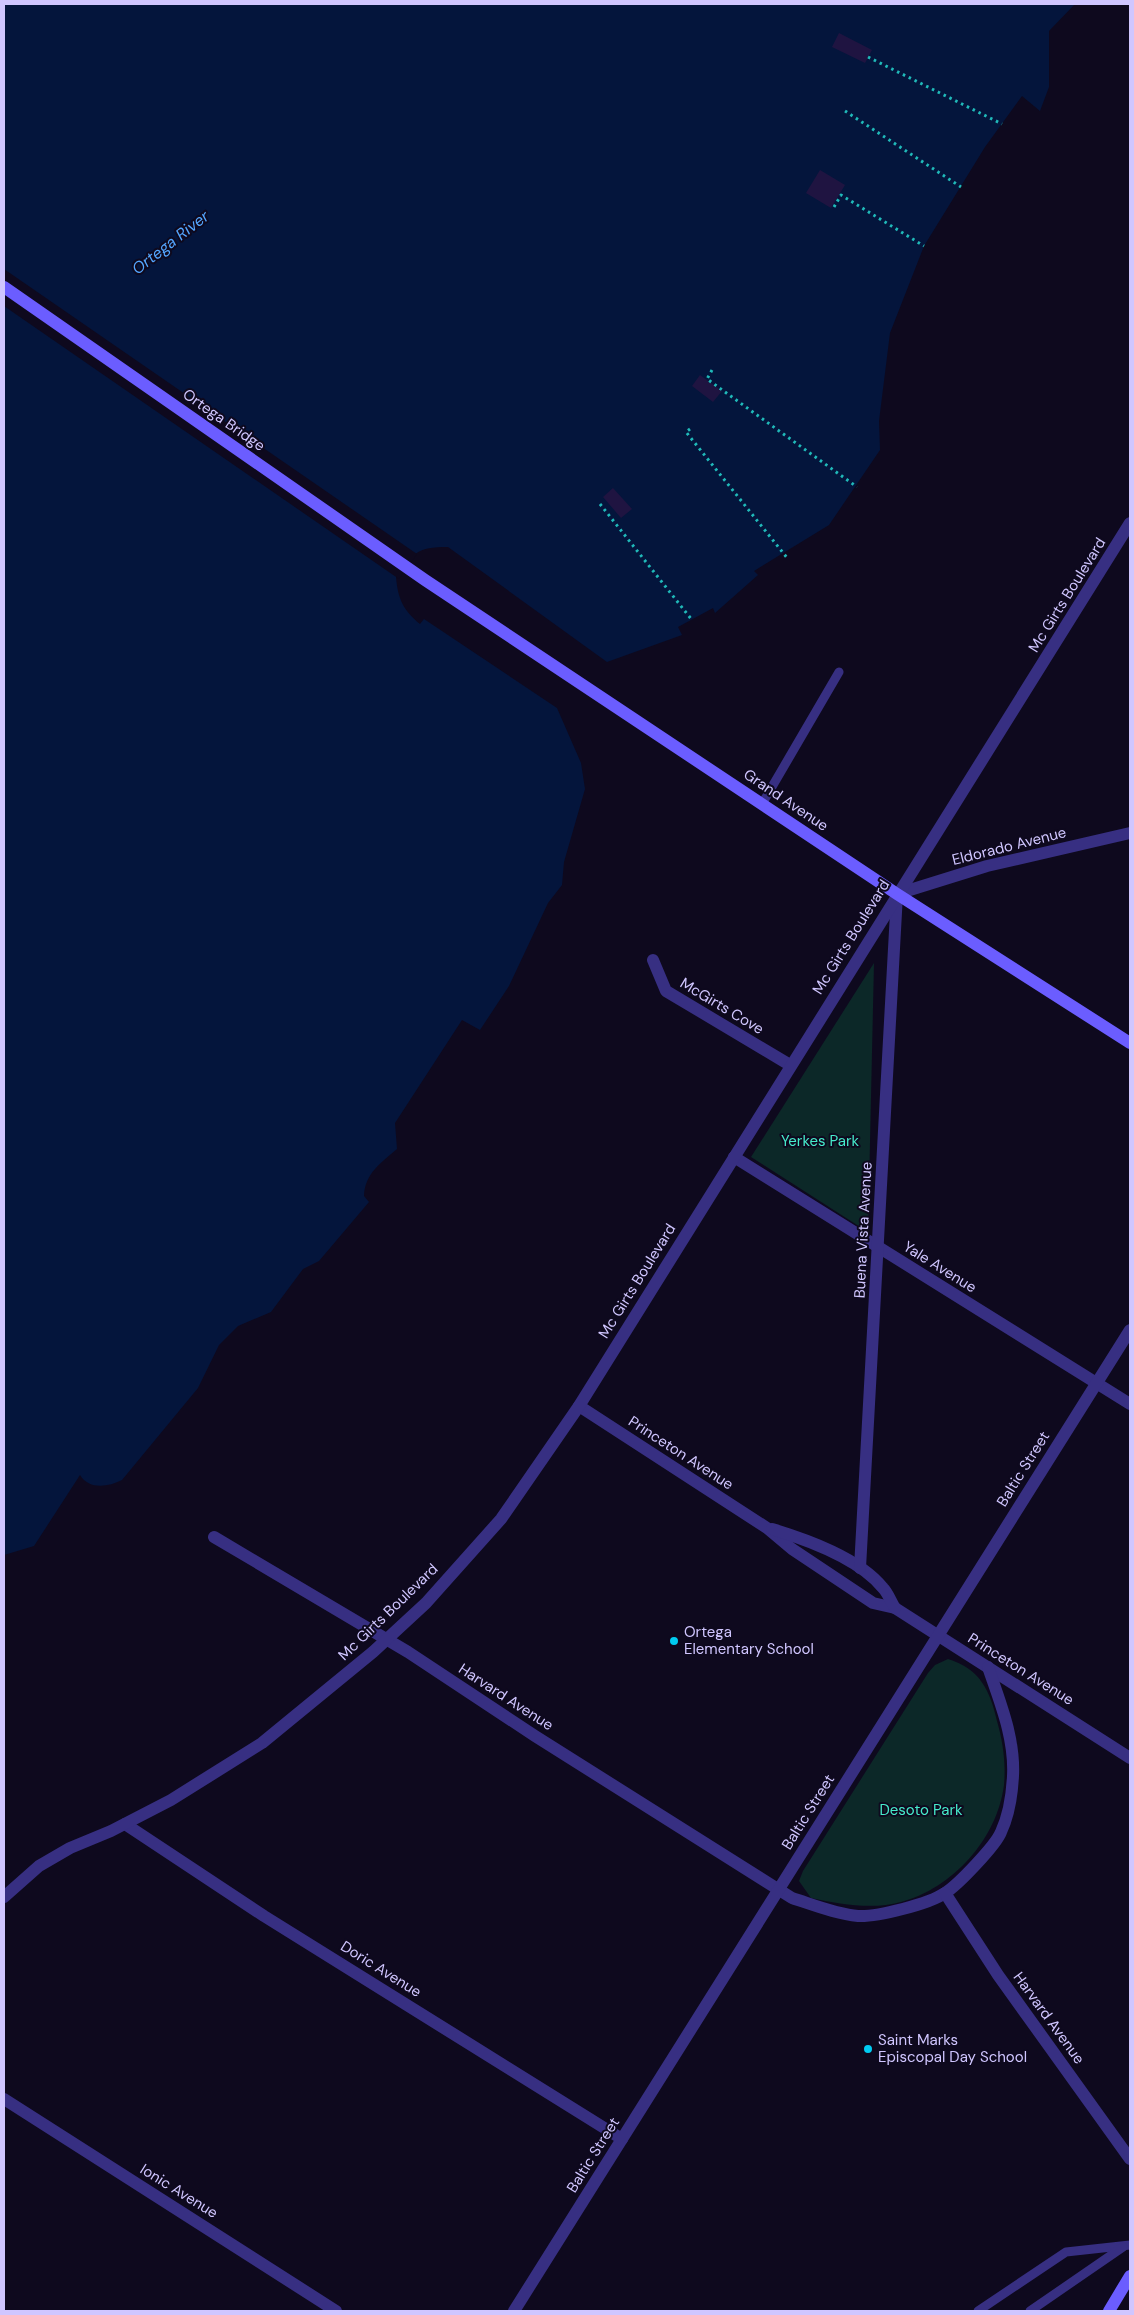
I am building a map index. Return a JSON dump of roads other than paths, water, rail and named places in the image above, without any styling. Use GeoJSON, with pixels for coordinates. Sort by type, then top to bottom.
{"type":"FeatureCollection","features":[{"type":"Feature","properties":{"kind":"main road","name":"Ortega Bridge"},"geometry":{"type":"LineString","coordinates":[[4,287],[425,580]]}},
{"type":"Feature","properties":{"kind":"main road","name":"Grand Avenue"},"geometry":{"type":"LineString","coordinates":[[425,580],[897,894],[1130,1044]]}},
{"type":"Feature","properties":{"kind":"main road"},"geometry":{"type":"LineString","coordinates":[[1109,2311],[1130,2276]]}},
{"type":"Feature","properties":{"kind":"street","name":"Mc Girts Boulevard"},"geometry":{"type":"LineString","coordinates":[[4,1897],[39,1866],[70,1848],[125,1824],[171,1800],[262,1743],[386,1640],[426,1602],[501,1518],[578,1406],[1130,524]]}},
{"type":"Feature","properties":{"kind":"street","name":"Eldorado Avenue"},"geometry":{"type":"LineString","coordinates":[[897,894],[986,866],[1130,833]]}},
{"type":"Feature","properties":{"kind":"street","name":"Buena Vista Avenue"},"geometry":{"type":"LineString","coordinates":[[860,1568],[897,894]]}},
{"type":"Feature","properties":{"kind":"street","name":"McGirts Cove"},"geometry":{"type":"LineString","coordinates":[[653,960],[666,991],[790,1065]]}},
{"type":"Feature","properties":{"kind":"street","name":"Yale Avenue"},"geometry":{"type":"LineString","coordinates":[[734,1157],[1130,1404]]}},
{"type":"Feature","properties":{"kind":"street","name":"Baltic Street"},"geometry":{"type":"LineString","coordinates":[[514,2311],[778,1890],[939,1638],[1130,1330]]}},
{"type":"Feature","properties":{"kind":"street","name":"Princeton Avenue"},"geometry":{"type":"LineString","coordinates":[[578,1406],[767,1528],[792,1549],[873,1603],[895,1608],[939,1638],[988,1667],[1130,1758]]}},
{"type":"Feature","properties":{"kind":"street","name":"Princeton Avenue"},"geometry":{"type":"LineString","coordinates":[[767,1528],[805,1539],[860,1568],[883,1588],[895,1608]]}},
{"type":"Feature","properties":{"kind":"street","name":"Harvard Avenue"},"geometry":{"type":"LineString","coordinates":[[214,1537],[386,1640],[792,1898],[824,1909],[859,1916],[897,1911],[945,1893],[998,1975],[1130,2160]]}},
{"type":"Feature","properties":{"kind":"street"},"geometry":{"type":"LineString","coordinates":[[945,1893],[1001,1834],[1008,1810],[1013,1777],[1010,1732],[988,1667]]}},
{"type":"Feature","properties":{"kind":"street","name":"Doric Avenue"},"geometry":{"type":"LineString","coordinates":[[125,1824],[264,1916],[622,2139]]}},
{"type":"Feature","properties":{"kind":"street","name":"Ionic Avenue"},"geometry":{"type":"LineString","coordinates":[[4,2099],[336,2311]]}},
{"type":"Feature","properties":{"kind":"lane"},"geometry":{"type":"LineString","coordinates":[[762,804],[840,672]]}},
{"type":"Feature","properties":{"kind":"lane"},"geometry":{"type":"LineString","coordinates":[[978,2311],[1066,2252],[1127,2246]]}},
{"type":"Feature","properties":{"kind":"lane"},"geometry":{"type":"LineString","coordinates":[[1030,2311],[1127,2246]]}},
{"type":"Feature","properties":{"kind":"water","name":"Ortega River"},"geometry":{"type":"Polygon","coordinates":[[[4,4],[1075,4],[1049,31],[1049,87],[1040,111],[1022,96],[985,147],[924,246],[890,333],[879,421],[880,450],[829,525],[754,571],[758,575],[715,613],[713,608],[678,627],[682,635],[607,662],[448,547],[422,550],[412,557],[396,577],[402,604],[420,624],[424,619],[557,708],[581,763],[585,789],[564,862],[562,885],[548,903],[509,986],[480,1030],[462,1020],[395,1123],[397,1149],[375,1169],[367,1181],[364,1196],[369,1202],[319,1261],[303,1269],[271,1312],[238,1326],[219,1345],[198,1388],[122,1480],[99,1486],[88,1483],[80,1475],[34,1546],[4,1555],[4,4]]]}},
{"type":"Feature","properties":{"kind":"place","name":"Ortega Elementary School"},"geometry":{"type":"Point","coordinates":[674,1641]}},
{"type":"Feature","properties":{"kind":"place","name":"Saint Marks Episcopal Day School"},"geometry":{"type":"Point","coordinates":[868,2049]}},
{"type":"Feature","properties":{"kind":"park label","name":"Yerkes Park"},"geometry":{"type":"Point","coordinates":[820,1141]}},
{"type":"Feature","properties":{"kind":"park label","name":"Desoto Park"},"geometry":{"type":"Point","coordinates":[921,1810]}}]}
